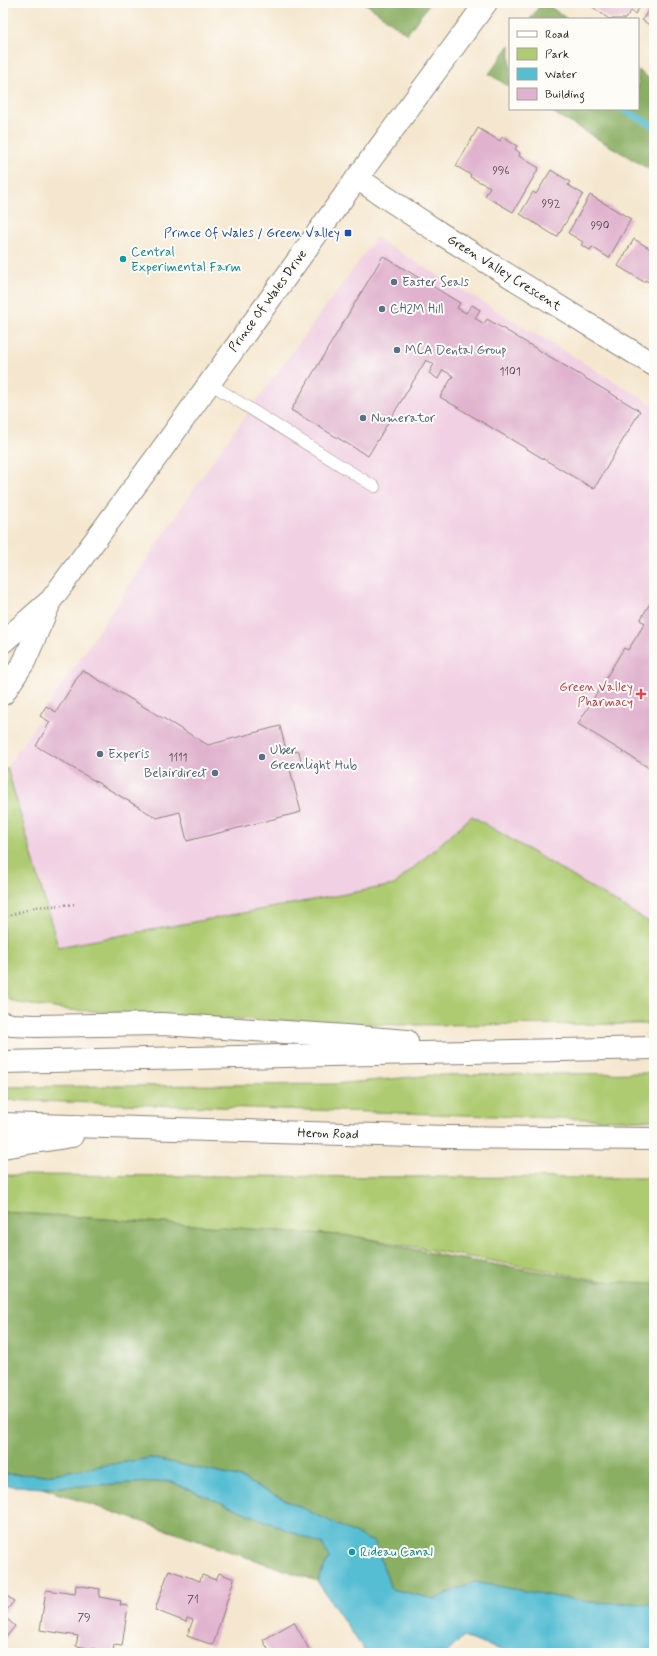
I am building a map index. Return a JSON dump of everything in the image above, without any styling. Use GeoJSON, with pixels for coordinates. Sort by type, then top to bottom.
{"type":"FeatureCollection","features":[{"type":"Feature","properties":{"kind":"main road","name":"Prince Of Wales Drive"},"geometry":{"type":"LineString","coordinates":[[3,642],[50,600],[486,3]]}},
{"type":"Feature","properties":{"kind":"main road","name":"Green Valley Crescent"},"geometry":{"type":"LineString","coordinates":[[357,178],[438,232],[654,365]]}},
{"type":"Feature","properties":{"kind":"main road","name":"Prince Of Wales Drive"},"geometry":{"type":"LineString","coordinates":[[3,694],[24,662],[50,600]]}},
{"type":"Feature","properties":{"kind":"main road"},"geometry":{"type":"LineString","coordinates":[[3,1023],[36,1026],[163,1024],[346,1036],[518,1051]]}},
{"type":"Feature","properties":{"kind":"main road"},"geometry":{"type":"LineString","coordinates":[[3,1062],[654,1048]]}},
{"type":"Feature","properties":{"kind":"main road","name":"Heron Road"},"geometry":{"type":"LineString","coordinates":[[3,1124],[447,1137],[654,1139]]}},
{"type":"Feature","properties":{"kind":"main road"},"geometry":{"type":"LineString","coordinates":[[3,1147],[120,1128]]}},
{"type":"Feature","properties":{"kind":"lane"},"geometry":{"type":"LineString","coordinates":[[209,383],[375,487]]}},
{"type":"Feature","properties":{"kind":"path"},"geometry":{"type":"LineString","coordinates":[[3,918],[36,907],[78,904]]}},
{"type":"Feature","properties":{"kind":"shaded area"},"geometry":{"type":"Polygon","coordinates":[[[376,238],[654,405],[654,925],[472,816],[394,885],[58,947],[7,767],[219,452],[376,238]]]}},
{"type":"Feature","properties":{"kind":"green space"},"geometry":{"type":"Polygon","coordinates":[[[365,3],[430,3],[407,34],[365,3]]]}},
{"type":"Feature","properties":{"kind":"green space"},"geometry":{"type":"Polygon","coordinates":[[[542,3],[545,3],[566,18],[531,18],[542,3]]]}},
{"type":"Feature","properties":{"kind":"green space"},"geometry":{"type":"Polygon","coordinates":[[[509,46],[509,86],[489,74],[509,46]]]}},
{"type":"Feature","properties":{"kind":"green space"},"geometry":{"type":"Polygon","coordinates":[[[639,71],[654,82],[654,172],[549,110],[639,110],[639,71]]]}},
{"type":"Feature","properties":{"kind":"green space"},"geometry":{"type":"Polygon","coordinates":[[[7,767],[58,947],[394,885],[472,816],[654,925],[654,1024],[401,1025],[252,1020],[69,1010],[18,1003],[3,997],[3,775],[7,767]]]}},
{"type":"Feature","properties":{"kind":"green space"},"geometry":{"type":"Polygon","coordinates":[[[654,1073],[654,1120],[3,1100],[3,1087],[335,1084],[434,1075],[654,1073]]]}},
{"type":"Feature","properties":{"kind":"green space"},"geometry":{"type":"Polygon","coordinates":[[[3,1175],[654,1178],[654,1290],[353,1236],[3,1212],[3,1175]]]}},
{"type":"Feature","properties":{"kind":"green space"},"geometry":{"type":"Polygon","coordinates":[[[3,1212],[353,1236],[450,1257],[596,1281],[654,1283],[654,1604],[587,1602],[474,1582],[435,1599],[391,1589],[375,1543],[238,1477],[150,1458],[46,1475],[3,1474],[3,1212]]]}},
{"type":"Feature","properties":{"kind":"green space"},"geometry":{"type":"Polygon","coordinates":[[[169,1481],[323,1545],[329,1558],[317,1581],[42,1488],[169,1481]]]}},
{"type":"Feature","properties":{"kind":"water","name":"Rideau Canal"},"geometry":{"type":"Polygon","coordinates":[[[150,1458],[238,1477],[375,1543],[391,1589],[435,1599],[474,1582],[587,1602],[654,1604],[654,1653],[510,1653],[463,1637],[447,1653],[366,1653],[317,1581],[329,1558],[323,1545],[169,1481],[42,1488],[3,1485],[3,1474],[46,1475],[150,1458]]]}},
{"type":"Feature","properties":{"kind":"building"},"geometry":{"type":"Polygon","coordinates":[[[587,3],[643,3],[635,14],[631,11],[626,18],[608,18],[587,3]]]}},
{"type":"Feature","properties":{"kind":"building"},"geometry":{"type":"Polygon","coordinates":[[[654,3],[654,28],[642,20],[654,3]]]}},
{"type":"Feature","properties":{"kind":"building"},"geometry":{"type":"Polygon","coordinates":[[[478,128],[500,141],[502,137],[517,146],[515,149],[520,153],[519,156],[539,168],[513,212],[485,196],[490,187],[470,177],[471,175],[456,166],[478,128]]]}},
{"type":"Feature","properties":{"kind":"building"},"geometry":{"type":"Polygon","coordinates":[[[551,170],[570,182],[568,185],[583,194],[557,237],[520,214],[533,192],[536,194],[551,170]]]}},
{"type":"Feature","properties":{"kind":"building"},"geometry":{"type":"Polygon","coordinates":[[[590,195],[631,219],[609,258],[592,247],[590,250],[581,245],[583,242],[568,233],[590,195]]]}},
{"type":"Feature","properties":{"kind":"building"},"geometry":{"type":"Polygon","coordinates":[[[634,239],[654,251],[654,285],[645,280],[644,282],[618,266],[634,239]]]}},
{"type":"Feature","properties":{"kind":"building"},"geometry":{"type":"Polygon","coordinates":[[[383,256],[460,303],[457,308],[466,313],[472,305],[480,310],[475,318],[484,324],[487,319],[640,411],[594,489],[440,397],[453,376],[443,370],[438,379],[429,373],[434,364],[426,360],[368,456],[291,410],[383,256]]]}},
{"type":"Feature","properties":{"kind":"building"},"geometry":{"type":"Polygon","coordinates":[[[654,597],[654,771],[578,724],[624,648],[628,650],[645,623],[640,620],[654,597]]]}},
{"type":"Feature","properties":{"kind":"building"},"geometry":{"type":"Polygon","coordinates":[[[82,670],[208,745],[280,726],[287,754],[299,751],[301,762],[289,765],[301,812],[187,841],[180,812],[157,818],[36,746],[50,722],[40,716],[46,706],[56,712],[82,670]]]}},
{"type":"Feature","properties":{"kind":"building"},"geometry":{"type":"Polygon","coordinates":[[[169,1570],[200,1581],[202,1575],[216,1580],[219,1573],[234,1579],[213,1645],[187,1636],[193,1620],[187,1618],[186,1622],[155,1610],[169,1570]]]}},
{"type":"Feature","properties":{"kind":"building"},"geometry":{"type":"Polygon","coordinates":[[[76,1585],[100,1589],[99,1597],[121,1601],[120,1605],[128,1606],[122,1646],[114,1645],[113,1652],[76,1646],[78,1636],[40,1630],[46,1590],[75,1594],[76,1585]]]}},
{"type":"Feature","properties":{"kind":"building"},"geometry":{"type":"Polygon","coordinates":[[[3,1593],[14,1601],[3,1615],[3,1593]]]}},
{"type":"Feature","properties":{"kind":"building"},"geometry":{"type":"Polygon","coordinates":[[[3,1615],[15,1626],[3,1641],[3,1615]]]}},
{"type":"Feature","properties":{"kind":"building"},"geometry":{"type":"Polygon","coordinates":[[[294,1622],[311,1653],[270,1653],[263,1640],[294,1622]]]}},
{"type":"Feature","properties":{"kind":"waterway"},"geometry":{"type":"LineString","coordinates":[[624,110],[654,126]]}},
{"type":"Feature","properties":{"kind":"place","name":"Prince Of Wales / Green Valley"},"geometry":{"type":"Point","coordinates":[348,233]}},
{"type":"Feature","properties":{"kind":"place","name":"Central Experimental Farm"},"geometry":{"type":"Point","coordinates":[123,259]}},
{"type":"Feature","properties":{"kind":"place","name":"Easter Seals"},"geometry":{"type":"Point","coordinates":[394,282]}},
{"type":"Feature","properties":{"kind":"place","name":"CH2M Hill"},"geometry":{"type":"Point","coordinates":[382,309]}},
{"type":"Feature","properties":{"kind":"place","name":"MCA Dental Group"},"geometry":{"type":"Point","coordinates":[397,350]}},
{"type":"Feature","properties":{"kind":"place","name":"Numerator"},"geometry":{"type":"Point","coordinates":[363,418]}},
{"type":"Feature","properties":{"kind":"place","name":"Green Valley Pharmacy"},"geometry":{"type":"Point","coordinates":[641,694]}},
{"type":"Feature","properties":{"kind":"place","name":"Experis"},"geometry":{"type":"Point","coordinates":[100,754]}},
{"type":"Feature","properties":{"kind":"place","name":"Uber Greenlight Hub"},"geometry":{"type":"Point","coordinates":[262,757]}},
{"type":"Feature","properties":{"kind":"place","name":"Belairdirect"},"geometry":{"type":"Point","coordinates":[215,773]}},
{"type":"Feature","properties":{"kind":"place","name":"Rideau Canal"},"geometry":{"type":"Point","coordinates":[352,1552]}}]}
